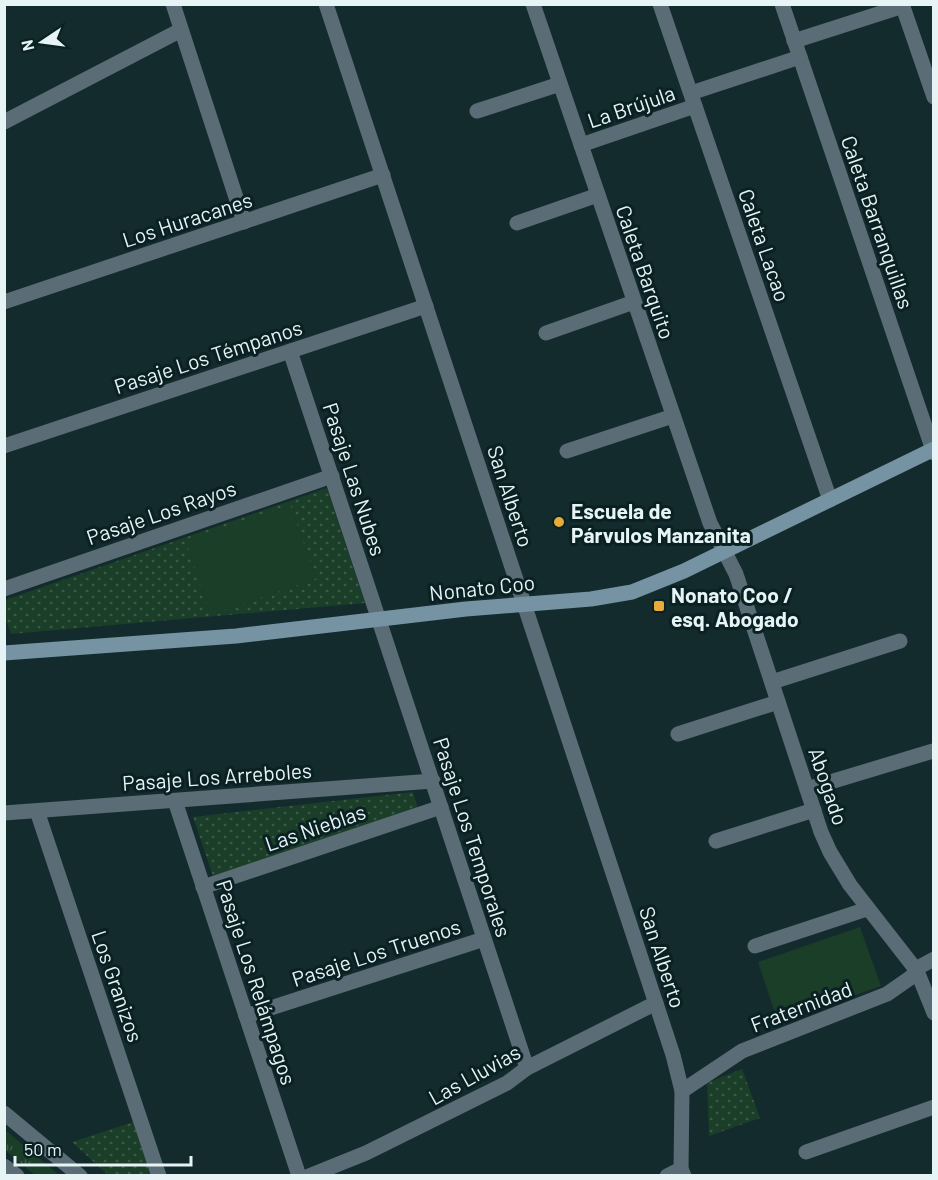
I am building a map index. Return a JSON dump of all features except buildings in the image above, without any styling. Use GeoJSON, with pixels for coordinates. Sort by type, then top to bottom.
{"type":"FeatureCollection","features":[{"type":"Feature","properties":{"kind":"main road","name":"Nonato Coo"},"geometry":{"type":"LineString","coordinates":[[4,653],[236,636],[632,592],[725,551],[933,450]]}},
{"type":"Feature","properties":{"kind":"street"},"geometry":{"type":"LineString","coordinates":[[173,4],[244,222]]}},
{"type":"Feature","properties":{"kind":"street","name":"San Alberto"},"geometry":{"type":"LineString","coordinates":[[326,4],[679,1073],[682,1091],[677,1173]]}},
{"type":"Feature","properties":{"kind":"street","name":"Caleta Barquito"},"geometry":{"type":"LineString","coordinates":[[533,4],[710,523],[725,551]]}},
{"type":"Feature","properties":{"kind":"street","name":"Caleta Lacao"},"geometry":{"type":"LineString","coordinates":[[660,4],[830,500]]}},
{"type":"Feature","properties":{"kind":"street","name":"Caleta Barranquillas"},"geometry":{"type":"LineString","coordinates":[[782,4],[933,450]]}},
{"type":"Feature","properties":{"kind":"street"},"geometry":{"type":"LineString","coordinates":[[795,41],[902,5],[933,97]]}},
{"type":"Feature","properties":{"kind":"street"},"geometry":{"type":"LineString","coordinates":[[4,122],[181,30]]}},
{"type":"Feature","properties":{"kind":"street","name":"La Brújula"},"geometry":{"type":"LineString","coordinates":[[581,145],[800,57]]}},
{"type":"Feature","properties":{"kind":"street"},"geometry":{"type":"LineString","coordinates":[[477,111],[560,84]]}},
{"type":"Feature","properties":{"kind":"street","name":"Los Huracanes"},"geometry":{"type":"LineString","coordinates":[[4,302],[383,175]]}},
{"type":"Feature","properties":{"kind":"street"},"geometry":{"type":"LineString","coordinates":[[517,223],[598,195]]}},
{"type":"Feature","properties":{"kind":"street"},"geometry":{"type":"LineString","coordinates":[[546,333],[634,302]]}},
{"type":"Feature","properties":{"kind":"street","name":"Pasaje Los Témpanos"},"geometry":{"type":"LineString","coordinates":[[4,446],[426,306]]}},
{"type":"Feature","properties":{"kind":"street","name":"Pasaje Las Nubes"},"geometry":{"type":"LineString","coordinates":[[290,351],[379,619]]}},
{"type":"Feature","properties":{"kind":"street"},"geometry":{"type":"LineString","coordinates":[[567,451],[673,416]]}},
{"type":"Feature","properties":{"kind":"street","name":"Pasaje Los Rayos"},"geometry":{"type":"LineString","coordinates":[[4,589],[332,476]]}},
{"type":"Feature","properties":{"kind":"street","name":"Abogado"},"geometry":{"type":"LineString","coordinates":[[725,551],[738,581],[830,852],[867,909],[917,971],[933,1013]]}},
{"type":"Feature","properties":{"kind":"street","name":"Pasaje Los Temporales"},"geometry":{"type":"LineString","coordinates":[[379,619],[528,1068]]}},
{"type":"Feature","properties":{"kind":"street"},"geometry":{"type":"LineString","coordinates":[[772,682],[900,641]]}},
{"type":"Feature","properties":{"kind":"street"},"geometry":{"type":"LineString","coordinates":[[678,734],[778,702]]}},
{"type":"Feature","properties":{"kind":"street"},"geometry":{"type":"LineString","coordinates":[[807,789],[933,751]]}},
{"type":"Feature","properties":{"kind":"street","name":"Pasaje Los Arreboles"},"geometry":{"type":"LineString","coordinates":[[4,813],[433,781]]}},
{"type":"Feature","properties":{"kind":"street","name":"Pasaje Los Relámpagos"},"geometry":{"type":"LineString","coordinates":[[175,801],[299,1176]]}},
{"type":"Feature","properties":{"kind":"street","name":"Las Nieblas"},"geometry":{"type":"LineString","coordinates":[[203,887],[441,807]]}},
{"type":"Feature","properties":{"kind":"street"},"geometry":{"type":"LineString","coordinates":[[716,841],[814,810]]}},
{"type":"Feature","properties":{"kind":"street","name":"Los Granizos"},"geometry":{"type":"LineString","coordinates":[[37,811],[159,1176]]}},
{"type":"Feature","properties":{"kind":"street"},"geometry":{"type":"LineString","coordinates":[[754,946],[867,909]]}},
{"type":"Feature","properties":{"kind":"street","name":"Pasaje Los Truenos"},"geometry":{"type":"LineString","coordinates":[[246,1017],[484,939]]}},
{"type":"Feature","properties":{"kind":"street","name":"Fraternidad"},"geometry":{"type":"LineString","coordinates":[[682,1091],[742,1051],[887,994],[933,959]]}},
{"type":"Feature","properties":{"kind":"street","name":"Las Lluvias"},"geometry":{"type":"LineString","coordinates":[[309,1176],[376,1148],[507,1083],[528,1068],[656,1003]]}},
{"type":"Feature","properties":{"kind":"street"},"geometry":{"type":"LineString","coordinates":[[806,1152],[933,1107]]}},
{"type":"Feature","properties":{"kind":"street"},"geometry":{"type":"LineString","coordinates":[[4,1113],[80,1176]]}},
{"type":"Feature","properties":{"kind":"street"},"geometry":{"type":"LineString","coordinates":[[4,1166],[17,1176]]}},
{"type":"Feature","properties":{"kind":"green space"},"geometry":{"type":"Polygon","coordinates":[[[327,488],[365,603],[11,634],[5,618],[5,600],[327,488]]]}},
{"type":"Feature","properties":{"kind":"green space"},"geometry":{"type":"Polygon","coordinates":[[[291,506],[316,579],[210,615],[186,541],[291,506]]]}},
{"type":"Feature","properties":{"kind":"green space"},"geometry":{"type":"Polygon","coordinates":[[[413,792],[418,808],[213,876],[193,817],[413,792]]]}},
{"type":"Feature","properties":{"kind":"green space"},"geometry":{"type":"Polygon","coordinates":[[[860,927],[881,986],[778,1022],[758,962],[860,927]]]}},
{"type":"Feature","properties":{"kind":"green space"},"geometry":{"type":"Polygon","coordinates":[[[742,1069],[760,1118],[709,1136],[707,1083],[742,1069]]]}},
{"type":"Feature","properties":{"kind":"green space"},"geometry":{"type":"Polygon","coordinates":[[[133,1122],[151,1175],[108,1175],[72,1142],[133,1122]]]}},
{"type":"Feature","properties":{"kind":"green space"},"geometry":{"type":"Polygon","coordinates":[[[4,1130],[59,1175],[35,1175],[5,1150],[4,1130]]]}},
{"type":"Feature","properties":{"kind":"place","name":"Escuela de Párvulos Manzanita"},"geometry":{"type":"Point","coordinates":[559,522]}},
{"type":"Feature","properties":{"kind":"place","name":"Nonato Coo / esq. Abogado"},"geometry":{"type":"Point","coordinates":[659,606]}}]}
